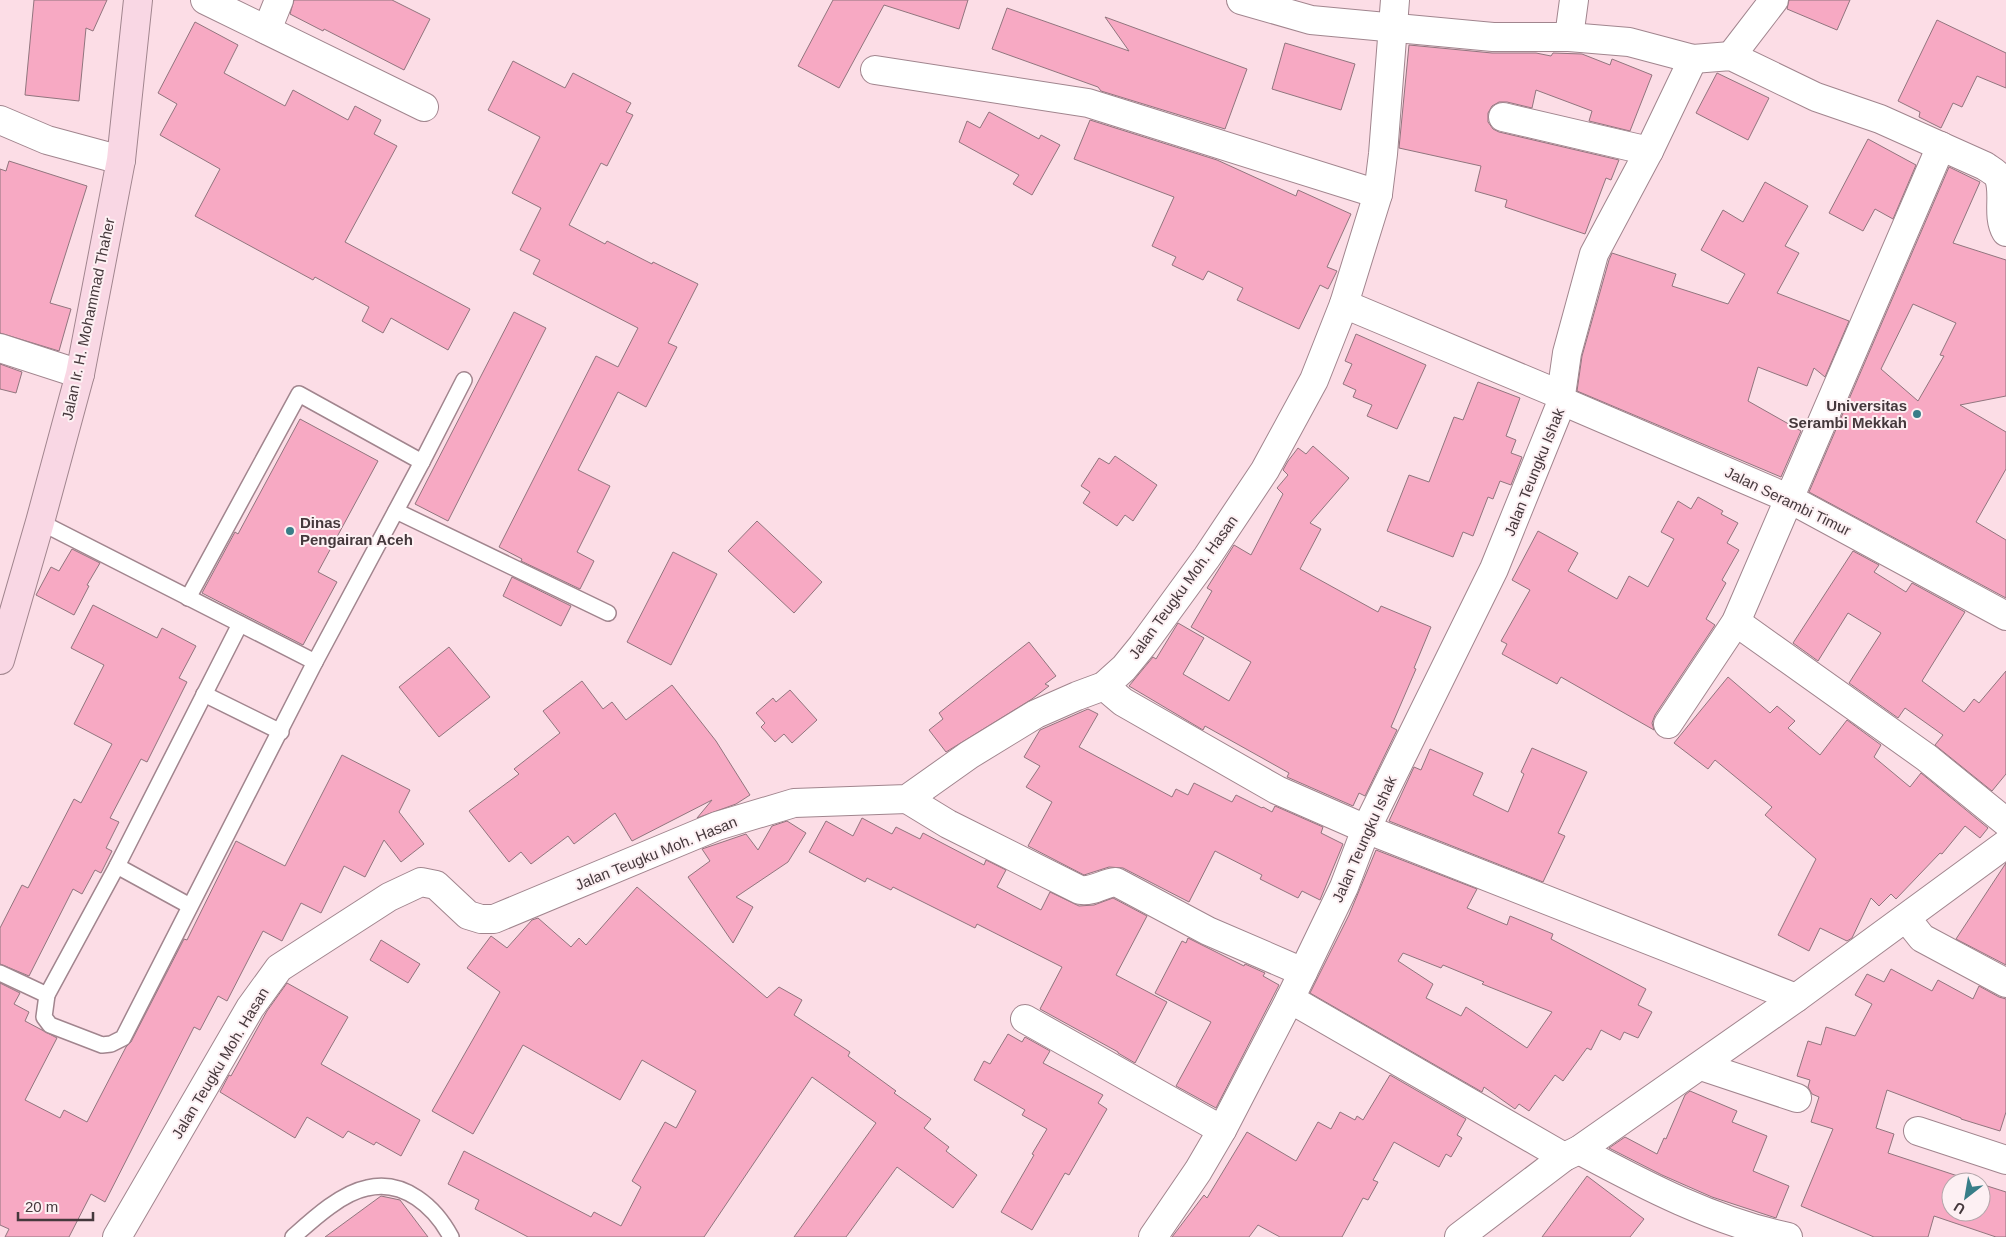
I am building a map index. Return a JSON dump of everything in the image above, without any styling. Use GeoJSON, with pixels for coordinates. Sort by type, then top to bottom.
{"type":"FeatureCollection","features":[{"type":"Feature","properties":{"kind":"main road","name":"Jalan Ir. H. Mohammad Thaher"},"geometry":{"type":"LineString","coordinates":[[0,660],[80,374],[121,160],[138,0]]}},
{"type":"Feature","properties":{"kind":"street"},"geometry":{"type":"LineString","coordinates":[[205,0],[424,107]]}},
{"type":"Feature","properties":{"kind":"street"},"geometry":{"type":"LineString","coordinates":[[268,30],[279,0]]}},
{"type":"Feature","properties":{"kind":"street"},"geometry":{"type":"LineString","coordinates":[[1241,0],[1311,20],[1493,37],[1569,37],[1630,42],[1693,59],[1730,56],[1816,97],[1880,119],[1985,166],[1998,176],[2004,187],[2002,225],[2006,232]]}},
{"type":"Feature","properties":{"kind":"street","name":"Jalan Teugku Moh. Hasan"},"geometry":{"type":"LineString","coordinates":[[117,1237],[250,1008],[279,968],[389,897],[421,882],[436,885],[468,915],[481,919],[494,919],[717,826],[794,803],[907,799],[969,756],[1036,714],[1104,686],[1124,668],[1206,557],[1265,470],[1314,380],[1344,304],[1378,194],[1383,154],[1394,0]]}},
{"type":"Feature","properties":{"kind":"street"},"geometry":{"type":"LineString","coordinates":[[1569,37],[1574,0]]}},
{"type":"Feature","properties":{"kind":"street"},"geometry":{"type":"LineString","coordinates":[[1730,56],[1774,0]]}},
{"type":"Feature","properties":{"kind":"street","name":"Jalan Teungku Ishak"},"geometry":{"type":"LineString","coordinates":[[1153,1237],[1198,1171],[1222,1130],[1290,999],[1344,886],[1366,829],[1494,569],[1561,398],[1567,353],[1594,254],[1649,151],[1693,59]]}},
{"type":"Feature","properties":{"kind":"street"},"geometry":{"type":"LineString","coordinates":[[875,70],[1088,103],[1378,194]]}},
{"type":"Feature","properties":{"kind":"street"},"geometry":{"type":"LineString","coordinates":[[1503,117],[1649,151]]}},
{"type":"Feature","properties":{"kind":"street"},"geometry":{"type":"LineString","coordinates":[[0,120],[48,140],[121,160]]}},
{"type":"Feature","properties":{"kind":"street"},"geometry":{"type":"LineString","coordinates":[[1668,724],[1736,622],[1941,146]]}},
{"type":"Feature","properties":{"kind":"street","name":"Jalan Serambi Timur"},"geometry":{"type":"LineString","coordinates":[[1344,304],[1788,498],[2006,616]]}},
{"type":"Feature","properties":{"kind":"street"},"geometry":{"type":"LineString","coordinates":[[0,348],[80,374]]}},
{"type":"Feature","properties":{"kind":"street"},"geometry":{"type":"LineString","coordinates":[[1736,622],[1927,758],[2006,822]]}},
{"type":"Feature","properties":{"kind":"street"},"geometry":{"type":"LineString","coordinates":[[1104,686],[1123,702],[1278,790],[1366,829],[1796,998]]}},
{"type":"Feature","properties":{"kind":"street"},"geometry":{"type":"LineString","coordinates":[[907,799],[948,824],[1080,890],[1089,891],[1116,882],[1208,931],[1303,972]]}},
{"type":"Feature","properties":{"kind":"street"},"geometry":{"type":"LineString","coordinates":[[1459,1237],[1572,1154],[1701,1066],[1796,998],[2006,844]]}},
{"type":"Feature","properties":{"kind":"street"},"geometry":{"type":"LineString","coordinates":[[1906,918],[1922,938],[2006,984]]}},
{"type":"Feature","properties":{"kind":"street"},"geometry":{"type":"LineString","coordinates":[[1290,999],[1572,1154],[1709,1214],[1753,1229],[1788,1237]]}},
{"type":"Feature","properties":{"kind":"street"},"geometry":{"type":"LineString","coordinates":[[1025,1019],[1222,1130]]}},
{"type":"Feature","properties":{"kind":"street"},"geometry":{"type":"LineString","coordinates":[[1701,1066],[1798,1098]]}},
{"type":"Feature","properties":{"kind":"street"},"geometry":{"type":"LineString","coordinates":[[1918,1131],[2006,1160]]}},
{"type":"Feature","properties":{"kind":"lane"},"geometry":{"type":"LineString","coordinates":[[240,624],[117,866],[47,994],[44,1017],[50,1025],[102,1045],[112,1044],[123,1038],[281,732],[315,662],[464,380]]}},
{"type":"Feature","properties":{"kind":"lane"},"geometry":{"type":"LineString","coordinates":[[188,598],[299,394],[422,462]]}},
{"type":"Feature","properties":{"kind":"lane"},"geometry":{"type":"LineString","coordinates":[[396,511],[608,613]]}},
{"type":"Feature","properties":{"kind":"lane"},"geometry":{"type":"LineString","coordinates":[[40,522],[315,662]]}},
{"type":"Feature","properties":{"kind":"lane"},"geometry":{"type":"LineString","coordinates":[[204,694],[281,732]]}},
{"type":"Feature","properties":{"kind":"lane"},"geometry":{"type":"LineString","coordinates":[[117,866],[190,906]]}},
{"type":"Feature","properties":{"kind":"lane"},"geometry":{"type":"LineString","coordinates":[[0,973],[47,994]]}},
{"type":"Feature","properties":{"kind":"lane"},"geometry":{"type":"LineString","coordinates":[[293,1237],[313,1219],[352,1193],[368,1187],[387,1187],[406,1191],[420,1199],[443,1223],[451,1237]]}},
{"type":"Feature","properties":{"kind":"building"},"geometry":{"type":"Polygon","coordinates":[[[34,0],[107,0],[93,31],[86,28],[79,101],[25,95],[34,0]]]}},
{"type":"Feature","properties":{"kind":"building"},"geometry":{"type":"Polygon","coordinates":[[[294,0],[392,0],[430,19],[404,70],[324,29],[323,31],[290,14],[294,0]]]}},
{"type":"Feature","properties":{"kind":"building"},"geometry":{"type":"Polygon","coordinates":[[[833,0],[968,0],[959,29],[884,5],[839,88],[798,66],[833,0]]]}},
{"type":"Feature","properties":{"kind":"building"},"geometry":{"type":"Polygon","coordinates":[[[1789,0],[1850,0],[1837,30],[1787,9],[1789,0]]]}},
{"type":"Feature","properties":{"kind":"building"},"geometry":{"type":"Polygon","coordinates":[[[1007,8],[1129,51],[1105,17],[1247,69],[1225,129],[1101,91],[1098,87],[992,49],[1007,8]]]}},
{"type":"Feature","properties":{"kind":"building"},"geometry":{"type":"Polygon","coordinates":[[[1937,20],[2006,53],[2006,88],[1977,76],[1962,107],[1953,103],[1941,128],[1919,117],[1920,112],[1898,101],[1937,20]]]}},
{"type":"Feature","properties":{"kind":"building"},"geometry":{"type":"Polygon","coordinates":[[[195,22],[238,45],[224,73],[285,106],[293,90],[348,120],[355,106],[381,120],[374,134],[397,146],[345,242],[470,309],[448,350],[391,318],[383,333],[362,321],[369,307],[315,277],[313,280],[195,216],[220,169],[160,135],[177,104],[158,93],[195,22]]]}},
{"type":"Feature","properties":{"kind":"building"},"geometry":{"type":"Polygon","coordinates":[[[1285,43],[1355,64],[1341,110],[1272,89],[1285,43]]]}},
{"type":"Feature","properties":{"kind":"building"},"geometry":{"type":"Polygon","coordinates":[[[1409,45],[1492,53],[1536,53],[1551,56],[1553,53],[1582,54],[1610,65],[1612,59],[1652,75],[1630,131],[1589,121],[1592,111],[1536,90],[1532,108],[1499,102],[1492,106],[1488,113],[1488,122],[1493,129],[1499,132],[1619,160],[1611,180],[1606,178],[1585,234],[1505,207],[1507,200],[1475,191],[1481,166],[1399,148],[1409,45]]]}},
{"type":"Feature","properties":{"kind":"building"},"geometry":{"type":"Polygon","coordinates":[[[513,61],[565,88],[573,73],[631,103],[626,112],[633,115],[607,166],[601,163],[569,225],[605,244],[607,241],[652,264],[653,262],[698,284],[668,343],[677,347],[646,407],[618,392],[578,470],[610,486],[577,552],[594,561],[580,589],[521,561],[522,559],[499,547],[596,356],[618,367],[638,328],[533,274],[540,260],[520,250],[541,208],[512,193],[540,137],[488,110],[513,61]]]}},
{"type":"Feature","properties":{"kind":"building"},"geometry":{"type":"Polygon","coordinates":[[[1717,73],[1769,98],[1748,140],[1696,113],[1717,73]]]}},
{"type":"Feature","properties":{"kind":"building"},"geometry":{"type":"Polygon","coordinates":[[[989,112],[1039,139],[1041,135],[1060,145],[1032,195],[1013,184],[1019,175],[959,142],[967,121],[980,128],[989,112]]]}},
{"type":"Feature","properties":{"kind":"building"},"geometry":{"type":"Polygon","coordinates":[[[1090,120],[1217,160],[1296,196],[1298,190],[1351,214],[1327,267],[1337,271],[1328,289],[1320,285],[1299,329],[1237,300],[1243,288],[1208,271],[1203,280],[1172,265],[1176,257],[1152,246],[1174,197],[1074,159],[1090,120]]]}},
{"type":"Feature","properties":{"kind":"building"},"geometry":{"type":"Polygon","coordinates":[[[1868,139],[1916,165],[1893,219],[1875,209],[1863,231],[1829,213],[1868,139]]]}},
{"type":"Feature","properties":{"kind":"building"},"geometry":{"type":"Polygon","coordinates":[[[9,161],[87,186],[50,303],[71,309],[59,351],[0,333],[0,169],[6,171],[9,161]]]}},
{"type":"Feature","properties":{"kind":"building","name":"Universitas Serambi Mekkah"},"geometry":{"type":"Polygon","coordinates":[[[1949,167],[1980,182],[1953,243],[2006,260],[2006,396],[1960,405],[2006,432],[2006,469],[1976,522],[2006,540],[2006,598],[1809,492],[1949,167]],[[1913,304],[1881,369],[1918,401],[1944,356],[1940,355],[1956,323],[1913,304]]]}},
{"type":"Feature","properties":{"kind":"building"},"geometry":{"type":"Polygon","coordinates":[[[1765,182],[1808,206],[1785,246],[1799,253],[1777,293],[1849,321],[1825,377],[1814,368],[1807,386],[1758,367],[1748,401],[1801,431],[1781,477],[1577,391],[1582,356],[1612,253],[1676,274],[1672,286],[1728,304],[1745,274],[1701,250],[1723,210],[1743,222],[1765,182]]]}},
{"type":"Feature","properties":{"kind":"building"},"geometry":{"type":"Polygon","coordinates":[[[514,312],[546,328],[448,521],[415,504],[514,312]]]}},
{"type":"Feature","properties":{"kind":"building"},"geometry":{"type":"Polygon","coordinates":[[[1356,334],[1426,365],[1397,429],[1367,416],[1372,405],[1353,397],[1356,390],[1343,384],[1352,364],[1345,361],[1356,334]]]}},
{"type":"Feature","properties":{"kind":"building"},"geometry":{"type":"Polygon","coordinates":[[[0,364],[22,372],[16,393],[0,389],[0,364]]]}},
{"type":"Feature","properties":{"kind":"building"},"geometry":{"type":"Polygon","coordinates":[[[1478,382],[1520,398],[1506,436],[1516,440],[1511,453],[1522,457],[1511,485],[1500,481],[1493,499],[1488,497],[1473,536],[1463,532],[1453,557],[1387,531],[1409,475],[1429,482],[1454,417],[1463,420],[1478,382]]]}},
{"type":"Feature","properties":{"kind":"building","name":"Dinas Pengairan Aceh"},"geometry":{"type":"Polygon","coordinates":[[[300,419],[378,461],[318,572],[337,582],[303,645],[202,593],[235,532],[238,534],[300,419]]]}},
{"type":"Feature","properties":{"kind":"building"},"geometry":{"type":"Polygon","coordinates":[[[1313,446],[1349,478],[1310,523],[1321,529],[1300,569],[1378,612],[1381,606],[1431,627],[1414,668],[1416,669],[1391,727],[1397,730],[1365,796],[1359,793],[1353,806],[1287,777],[1289,773],[1205,726],[1203,730],[1129,686],[1153,657],[1156,659],[1178,623],[1204,638],[1183,674],[1229,701],[1251,662],[1191,627],[1212,591],[1207,588],[1234,545],[1251,555],[1283,494],[1277,488],[1288,475],[1283,470],[1288,461],[1298,448],[1306,454],[1313,446]]]}},
{"type":"Feature","properties":{"kind":"building"},"geometry":{"type":"Polygon","coordinates":[[[1115,456],[1157,485],[1133,521],[1125,515],[1117,526],[1083,503],[1090,492],[1081,486],[1099,458],[1109,464],[1115,456]]]}},
{"type":"Feature","properties":{"kind":"building"},"geometry":{"type":"Polygon","coordinates":[[[1698,497],[1723,511],[1721,514],[1738,523],[1727,543],[1739,550],[1722,580],[1726,583],[1706,619],[1715,625],[1655,715],[1652,723],[1654,730],[1561,677],[1557,684],[1502,654],[1507,644],[1501,641],[1530,590],[1512,580],[1538,531],[1578,553],[1568,571],[1617,599],[1629,576],[1648,587],[1674,539],[1661,532],[1678,501],[1691,509],[1698,497]]]}},
{"type":"Feature","properties":{"kind":"building"},"geometry":{"type":"Polygon","coordinates":[[[757,521],[822,582],[794,613],[728,551],[757,521]]]}},
{"type":"Feature","properties":{"kind":"building"},"geometry":{"type":"Polygon","coordinates":[[[72,549],[100,563],[87,585],[89,586],[74,615],[36,595],[51,567],[59,571],[72,549]]]}},
{"type":"Feature","properties":{"kind":"building"},"geometry":{"type":"Polygon","coordinates":[[[1853,551],[1879,565],[1874,572],[1906,592],[1912,583],[1965,612],[1922,681],[1964,712],[1974,699],[1979,703],[2006,671],[2006,774],[1992,791],[1935,745],[1943,735],[1905,708],[1898,718],[1849,683],[1881,633],[1848,613],[1818,661],[1793,643],[1853,551]]]}},
{"type":"Feature","properties":{"kind":"building"},"geometry":{"type":"Polygon","coordinates":[[[673,552],[717,574],[671,665],[627,642],[673,552]]]}},
{"type":"Feature","properties":{"kind":"building"},"geometry":{"type":"Polygon","coordinates":[[[512,577],[571,606],[561,626],[503,596],[512,577]]]}},
{"type":"Feature","properties":{"kind":"building"},"geometry":{"type":"Polygon","coordinates":[[[93,605],[157,638],[162,628],[196,646],[179,678],[187,682],[147,762],[141,759],[110,818],[119,822],[106,848],[112,851],[101,873],[95,870],[82,894],[73,889],[29,976],[0,964],[0,928],[22,885],[28,888],[74,799],[81,803],[112,744],[74,724],[104,665],[71,648],[93,605]]]}},
{"type":"Feature","properties":{"kind":"building"},"geometry":{"type":"Polygon","coordinates":[[[1029,642],[1056,676],[1045,684],[1049,686],[1032,699],[946,752],[929,730],[943,719],[939,713],[1029,642]]]}},
{"type":"Feature","properties":{"kind":"building"},"geometry":{"type":"Polygon","coordinates":[[[449,647],[490,697],[439,737],[399,687],[449,647]]]}},
{"type":"Feature","properties":{"kind":"building"},"geometry":{"type":"Polygon","coordinates":[[[1728,677],[1770,713],[1777,706],[1795,721],[1788,728],[1820,755],[1847,720],[1881,745],[1874,757],[1910,787],[1921,773],[1988,828],[1980,838],[1965,826],[1942,854],[1940,853],[1896,899],[1891,894],[1879,906],[1871,898],[1852,938],[1847,941],[1820,928],[1809,951],[1778,935],[1816,859],[1765,815],[1772,807],[1715,760],[1708,769],[1674,743],[1728,677]]]}},
{"type":"Feature","properties":{"kind":"building"},"geometry":{"type":"Polygon","coordinates":[[[582,681],[603,709],[612,702],[626,720],[672,685],[716,741],[750,795],[736,804],[697,818],[712,800],[632,841],[615,813],[574,844],[568,836],[531,864],[521,852],[509,862],[469,811],[519,774],[514,769],[560,733],[543,711],[582,681]]]}},
{"type":"Feature","properties":{"kind":"building"},"geometry":{"type":"Polygon","coordinates":[[[790,690],[817,720],[792,743],[784,734],[775,742],[761,727],[765,723],[756,713],[773,698],[776,702],[790,690]]]}},
{"type":"Feature","properties":{"kind":"building"},"geometry":{"type":"Polygon","coordinates":[[[1088,709],[1098,714],[1079,747],[1172,797],[1176,789],[1188,795],[1194,783],[1232,802],[1236,795],[1272,812],[1275,806],[1323,827],[1321,833],[1343,844],[1320,900],[1302,891],[1298,898],[1260,879],[1262,875],[1215,851],[1189,902],[1123,868],[1109,867],[1084,875],[1028,846],[1052,802],[1026,787],[1040,766],[1024,757],[1040,730],[1088,709]]]}},
{"type":"Feature","properties":{"kind":"building"},"geometry":{"type":"Polygon","coordinates":[[[1532,748],[1587,772],[1558,833],[1565,836],[1543,882],[1389,821],[1414,767],[1421,770],[1430,749],[1483,773],[1473,795],[1508,812],[1524,774],[1521,772],[1532,748]]]}},
{"type":"Feature","properties":{"kind":"building"},"geometry":{"type":"Polygon","coordinates":[[[342,755],[410,790],[399,812],[424,844],[401,862],[384,840],[365,877],[344,866],[321,913],[301,903],[282,941],[263,931],[227,1001],[218,996],[200,1030],[194,1027],[105,1202],[91,1194],[69,1237],[5,1237],[9,1229],[0,1225],[0,983],[20,993],[14,1004],[29,1012],[25,1021],[57,1038],[25,1100],[60,1118],[64,1110],[87,1122],[184,939],[187,940],[236,841],[285,866],[342,755]]]}},
{"type":"Feature","properties":{"kind":"building"},"geometry":{"type":"Polygon","coordinates":[[[862,818],[892,834],[896,827],[920,839],[923,833],[984,865],[986,860],[1006,870],[997,887],[1041,910],[1050,892],[1079,906],[1094,905],[1113,898],[1147,916],[1116,975],[1167,1002],[1135,1063],[1040,1009],[1062,967],[977,924],[975,928],[893,887],[891,890],[867,878],[865,882],[809,852],[826,821],[853,836],[862,818]]]}},
{"type":"Feature","properties":{"kind":"building"},"geometry":{"type":"Polygon","coordinates":[[[787,821],[806,833],[788,862],[736,897],[753,907],[733,943],[688,877],[710,861],[702,849],[746,834],[758,850],[772,826],[787,821]]]}},
{"type":"Feature","properties":{"kind":"building"},"geometry":{"type":"Polygon","coordinates":[[[1376,850],[1477,889],[1467,908],[1507,925],[1510,916],[1553,934],[1551,939],[1646,989],[1638,1005],[1652,1012],[1638,1038],[1624,1032],[1620,1040],[1601,1030],[1591,1050],[1587,1048],[1563,1081],[1555,1075],[1529,1111],[1519,1104],[1515,1109],[1484,1087],[1482,1092],[1310,993],[1349,915],[1376,850]],[[1403,953],[1398,961],[1433,984],[1426,998],[1461,1016],[1466,1007],[1527,1048],[1552,1012],[1482,984],[1484,982],[1443,965],[1441,968],[1403,953]]]}},
{"type":"Feature","properties":{"kind":"building"},"geometry":{"type":"Polygon","coordinates":[[[2006,863],[2006,965],[1956,939],[2006,863]]]}},
{"type":"Feature","properties":{"kind":"building"},"geometry":{"type":"Polygon","coordinates":[[[637,887],[767,998],[779,987],[802,1000],[794,1015],[850,1052],[848,1056],[896,1091],[894,1093],[931,1119],[924,1128],[949,1147],[946,1151],[977,1175],[953,1208],[897,1167],[846,1237],[794,1237],[876,1123],[812,1077],[704,1237],[528,1237],[475,1209],[479,1200],[448,1184],[464,1151],[591,1217],[594,1212],[621,1226],[641,1187],[632,1181],[665,1122],[676,1128],[696,1091],[642,1060],[620,1100],[523,1045],[473,1134],[432,1111],[500,992],[467,968],[491,936],[507,948],[532,920],[538,918],[571,947],[579,938],[586,945],[637,887]]]}},
{"type":"Feature","properties":{"kind":"building"},"geometry":{"type":"Polygon","coordinates":[[[1188,938],[1244,966],[1245,964],[1265,973],[1263,976],[1279,985],[1216,1108],[1176,1086],[1211,1022],[1155,993],[1182,941],[1186,943],[1188,938]]]}},
{"type":"Feature","properties":{"kind":"building"},"geometry":{"type":"Polygon","coordinates":[[[381,940],[420,964],[408,983],[370,960],[381,940]]]}},
{"type":"Feature","properties":{"kind":"building"},"geometry":{"type":"Polygon","coordinates":[[[1891,969],[1932,991],[1938,980],[1973,999],[1979,986],[2006,999],[2006,1112],[2000,1131],[1961,1119],[1887,1090],[1876,1128],[1894,1134],[1888,1153],[1946,1172],[1941,1172],[1941,1218],[1934,1216],[1928,1237],[1874,1237],[1801,1206],[1833,1129],[1811,1122],[1819,1097],[1812,1094],[1808,1087],[1810,1080],[1797,1076],[1808,1041],[1821,1045],[1826,1027],[1855,1036],[1872,1004],[1855,995],[1867,974],[1884,982],[1891,969]]]}},
{"type":"Feature","properties":{"kind":"building"},"geometry":{"type":"Polygon","coordinates":[[[287,983],[348,1017],[321,1064],[420,1120],[401,1156],[376,1142],[374,1145],[348,1131],[343,1138],[307,1117],[295,1138],[220,1092],[267,1011],[287,983]]]}},
{"type":"Feature","properties":{"kind":"building"},"geometry":{"type":"Polygon","coordinates":[[[1008,1034],[1022,1042],[1025,1037],[1050,1051],[1043,1063],[1103,1095],[1098,1103],[1107,1109],[1069,1175],[1065,1173],[1032,1230],[1001,1212],[1047,1129],[1022,1115],[1025,1110],[974,1080],[984,1061],[990,1064],[1008,1034]]]}},
{"type":"Feature","properties":{"kind":"building"},"geometry":{"type":"Polygon","coordinates":[[[1390,1075],[1466,1119],[1457,1135],[1462,1138],[1451,1157],[1446,1154],[1439,1167],[1394,1142],[1373,1180],[1378,1182],[1368,1200],[1363,1198],[1342,1237],[1280,1237],[1258,1225],[1249,1237],[1172,1237],[1204,1195],[1207,1198],[1247,1132],[1296,1161],[1318,1122],[1331,1129],[1340,1112],[1355,1120],[1357,1116],[1363,1120],[1390,1075]]]}},
{"type":"Feature","properties":{"kind":"building"},"geometry":{"type":"Polygon","coordinates":[[[1690,1091],[1737,1111],[1732,1122],[1767,1136],[1753,1171],[1789,1186],[1776,1218],[1712,1197],[1662,1175],[1609,1148],[1625,1137],[1657,1154],[1664,1138],[1666,1139],[1685,1095],[1690,1091]]]}},
{"type":"Feature","properties":{"kind":"building"},"geometry":{"type":"Polygon","coordinates":[[[1587,1176],[1644,1219],[1630,1237],[1542,1237],[1587,1176]]]}},
{"type":"Feature","properties":{"kind":"building"},"geometry":{"type":"Polygon","coordinates":[[[1991,1187],[2006,1192],[2006,1237],[1996,1237],[1952,1222],[1991,1222],[1991,1187]]]}},
{"type":"Feature","properties":{"kind":"building"},"geometry":{"type":"Polygon","coordinates":[[[381,1196],[400,1200],[428,1237],[325,1237],[381,1196]]]}},
{"type":"Feature","properties":{"kind":"place","name":"Universitas Serambi Mekkah"},"geometry":{"type":"Point","coordinates":[1917,414]}},
{"type":"Feature","properties":{"kind":"place","name":"Dinas Pengairan Aceh"},"geometry":{"type":"Point","coordinates":[290,531]}}]}
